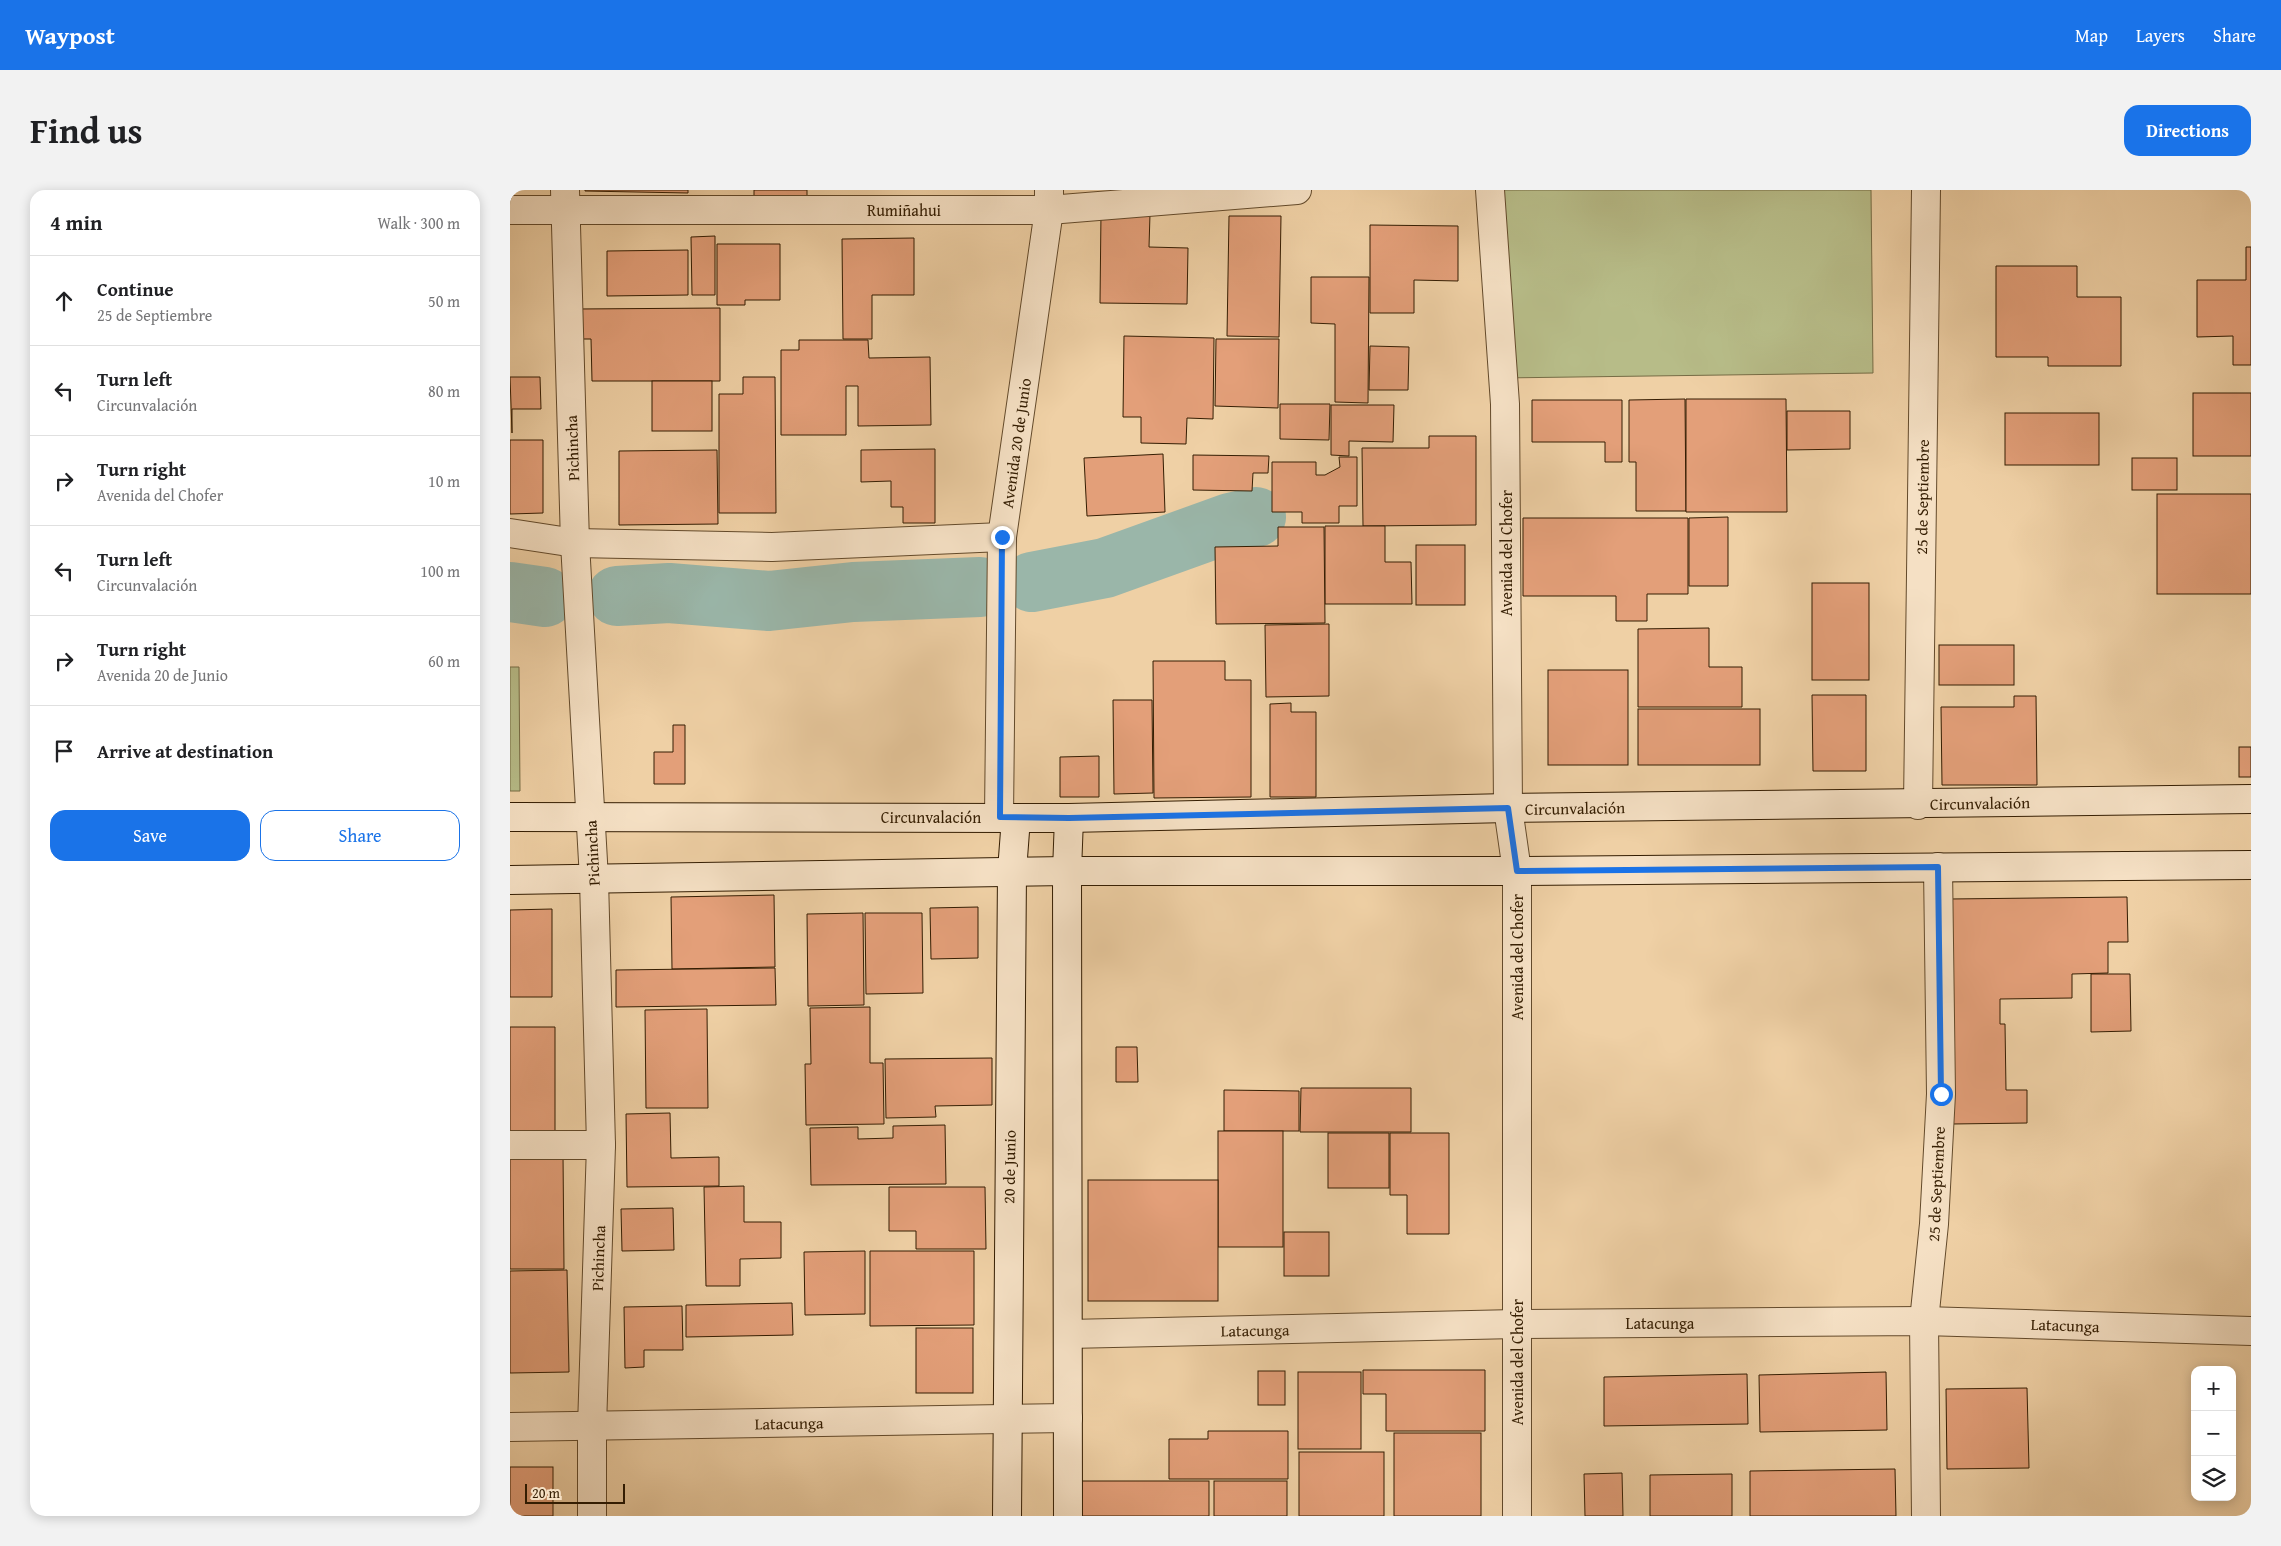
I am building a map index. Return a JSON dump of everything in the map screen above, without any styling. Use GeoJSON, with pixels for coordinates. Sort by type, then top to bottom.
{"type":"FeatureCollection","features":[{"type":"Feature","properties":{"kind":"street","name":"Rumiñahui"},"geometry":{"type":"LineString","coordinates":[[510,210],[565,201],[1049,200],[1297,190]]}},
{"type":"Feature","properties":{"kind":"street","name":"Avenida del Chofer"},"geometry":{"type":"LineString","coordinates":[[1490,190],[1505,404],[1508,808],[1517,871],[1517,1516]]}},
{"type":"Feature","properties":{"kind":"street","name":"25 de Septiembre"},"geometry":{"type":"LineString","coordinates":[[1918,804],[1926,190]]}},
{"type":"Feature","properties":{"kind":"street","name":"Avenida 20 de Junio"},"geometry":{"type":"LineString","coordinates":[[1008,818],[1002,537],[1049,200]]}},
{"type":"Feature","properties":{"kind":"street","name":"Pichincha"},"geometry":{"type":"LineString","coordinates":[[565,201],[575,543],[594,880],[602,1145],[592,1427],[592,1516]]}},
{"type":"Feature","properties":{"kind":"street"},"geometry":{"type":"LineString","coordinates":[[510,533],[575,543],[772,547],[1002,537]]}},
{"type":"Feature","properties":{"kind":"street","name":"Circunvalación"},"geometry":{"type":"LineString","coordinates":[[510,817],[1069,818],[1508,808],[2251,799]]}},
{"type":"Feature","properties":{"kind":"street","name":"20 de Junio"},"geometry":{"type":"LineString","coordinates":[[1007,1516],[1012,871],[1008,818]]}},
{"type":"Feature","properties":{"kind":"street"},"geometry":{"type":"LineString","coordinates":[[1068,1516],[1067,871],[1069,818]]}},
{"type":"Feature","properties":{"kind":"street"},"geometry":{"type":"LineString","coordinates":[[510,880],[594,880],[1012,871],[1517,871],[2251,865]]}},
{"type":"Feature","properties":{"kind":"street","name":"25 de Septiembre"},"geometry":{"type":"LineString","coordinates":[[1926,1516],[1924,1321],[1934,1224],[1941,1094],[1938,867]]}},
{"type":"Feature","properties":{"kind":"street"},"geometry":{"type":"LineString","coordinates":[[510,1145],[602,1145]]}},
{"type":"Feature","properties":{"kind":"street","name":"Latacunga"},"geometry":{"type":"LineString","coordinates":[[1068,1334],[1516,1324],[1924,1321],[2251,1331]]}},
{"type":"Feature","properties":{"kind":"street","name":"Latacunga"},"geometry":{"type":"LineString","coordinates":[[510,1427],[1068,1418]]}},
{"type":"Feature","properties":{"kind":"green space"},"geometry":{"type":"Polygon","coordinates":[[[1495,190],[1871,190],[1873,373],[1501,378],[1495,190]]]}},
{"type":"Feature","properties":{"kind":"green space"},"geometry":{"type":"Polygon","coordinates":[[[510,667],[519,667],[520,791],[510,791],[510,667]]]}},
{"type":"Feature","properties":{"kind":"building"},"geometry":{"type":"Polygon","coordinates":[[[688,190],[688,193],[585,191],[688,190]]]}},
{"type":"Feature","properties":{"kind":"building"},"geometry":{"type":"Polygon","coordinates":[[[754,190],[807,190],[807,199],[754,198],[754,190]]]}},
{"type":"Feature","properties":{"kind":"building"},"geometry":{"type":"Polygon","coordinates":[[[1101,213],[1150,214],[1149,247],[1188,248],[1187,304],[1100,303],[1101,213]]]}},
{"type":"Feature","properties":{"kind":"building"},"geometry":{"type":"Polygon","coordinates":[[[1229,216],[1281,216],[1279,337],[1227,336],[1229,216]]]}},
{"type":"Feature","properties":{"kind":"building"},"geometry":{"type":"Polygon","coordinates":[[[1370,225],[1458,226],[1458,281],[1414,280],[1414,313],[1370,313],[1370,225]]]}},
{"type":"Feature","properties":{"kind":"building"},"geometry":{"type":"Polygon","coordinates":[[[715,236],[715,295],[692,295],[691,237],[715,236]]]}},
{"type":"Feature","properties":{"kind":"building"},"geometry":{"type":"Polygon","coordinates":[[[914,238],[914,295],[872,295],[872,339],[843,339],[842,239],[914,238]]]}},
{"type":"Feature","properties":{"kind":"building"},"geometry":{"type":"Polygon","coordinates":[[[717,244],[780,244],[780,300],[745,300],[745,305],[717,305],[717,244]]]}},
{"type":"Feature","properties":{"kind":"building"},"geometry":{"type":"Polygon","coordinates":[[[2246,247],[2251,247],[2251,365],[2233,365],[2233,336],[2197,337],[2197,280],[2246,280],[2246,247]]]}},
{"type":"Feature","properties":{"kind":"building"},"geometry":{"type":"Polygon","coordinates":[[[688,250],[688,295],[607,296],[607,251],[688,250]]]}},
{"type":"Feature","properties":{"kind":"building"},"geometry":{"type":"Polygon","coordinates":[[[1996,266],[2077,266],[2077,297],[2121,297],[2121,366],[2048,366],[2048,357],[1996,357],[1996,266]]]}},
{"type":"Feature","properties":{"kind":"building"},"geometry":{"type":"Polygon","coordinates":[[[1311,277],[1369,277],[1368,403],[1335,402],[1335,324],[1311,323],[1311,277]]]}},
{"type":"Feature","properties":{"kind":"building"},"geometry":{"type":"Polygon","coordinates":[[[720,308],[720,381],[592,381],[591,339],[578,339],[577,309],[720,308]]]}},
{"type":"Feature","properties":{"kind":"building"},"geometry":{"type":"Polygon","coordinates":[[[1124,336],[1214,338],[1213,419],[1187,418],[1186,444],[1141,443],[1141,417],[1123,417],[1124,336]]]}},
{"type":"Feature","properties":{"kind":"building"},"geometry":{"type":"Polygon","coordinates":[[[1216,339],[1279,339],[1278,408],[1215,406],[1216,339]]]}},
{"type":"Feature","properties":{"kind":"building"},"geometry":{"type":"Polygon","coordinates":[[[799,340],[868,340],[869,358],[930,357],[931,425],[858,426],[858,386],[846,386],[846,435],[781,435],[781,350],[799,350],[799,340]]]}},
{"type":"Feature","properties":{"kind":"building"},"geometry":{"type":"Polygon","coordinates":[[[1370,346],[1409,347],[1408,390],[1369,390],[1370,346]]]}},
{"type":"Feature","properties":{"kind":"building"},"geometry":{"type":"Polygon","coordinates":[[[510,377],[540,377],[541,409],[512,409],[512,433],[510,377]]]}},
{"type":"Feature","properties":{"kind":"building"},"geometry":{"type":"Polygon","coordinates":[[[743,377],[775,377],[776,513],[719,513],[719,394],[743,394],[743,377]]]}},
{"type":"Feature","properties":{"kind":"building"},"geometry":{"type":"Polygon","coordinates":[[[652,381],[712,381],[712,431],[652,431],[652,381]]]}},
{"type":"Feature","properties":{"kind":"building"},"geometry":{"type":"Polygon","coordinates":[[[2193,393],[2251,393],[2251,456],[2193,456],[2193,393]]]}},
{"type":"Feature","properties":{"kind":"building"},"geometry":{"type":"Polygon","coordinates":[[[1685,399],[1686,511],[1636,511],[1636,462],[1629,462],[1629,400],[1685,399]]]}},
{"type":"Feature","properties":{"kind":"building"},"geometry":{"type":"Polygon","coordinates":[[[1686,399],[1786,399],[1787,512],[1686,512],[1686,399]]]}},
{"type":"Feature","properties":{"kind":"building"},"geometry":{"type":"Polygon","coordinates":[[[1532,400],[1622,400],[1622,462],[1605,462],[1605,442],[1532,442],[1532,400]]]}},
{"type":"Feature","properties":{"kind":"building"},"geometry":{"type":"Polygon","coordinates":[[[1280,404],[1330,404],[1329,440],[1280,439],[1280,404]]]}},
{"type":"Feature","properties":{"kind":"building"},"geometry":{"type":"Polygon","coordinates":[[[1331,405],[1394,405],[1393,442],[1349,441],[1349,456],[1331,455],[1331,405]]]}},
{"type":"Feature","properties":{"kind":"building"},"geometry":{"type":"Polygon","coordinates":[[[1787,411],[1850,411],[1850,449],[1787,450],[1787,411]]]}},
{"type":"Feature","properties":{"kind":"building"},"geometry":{"type":"Polygon","coordinates":[[[2005,413],[2099,413],[2099,465],[2005,465],[2005,413]]]}},
{"type":"Feature","properties":{"kind":"building"},"geometry":{"type":"Polygon","coordinates":[[[1429,436],[1476,436],[1476,525],[1363,526],[1362,448],[1429,448],[1429,436]]]}},
{"type":"Feature","properties":{"kind":"building"},"geometry":{"type":"Polygon","coordinates":[[[510,440],[543,440],[543,513],[510,514],[510,440]]]}},
{"type":"Feature","properties":{"kind":"building"},"geometry":{"type":"Polygon","coordinates":[[[935,449],[935,523],[903,523],[903,507],[891,507],[891,481],[861,482],[861,450],[935,449]]]}},
{"type":"Feature","properties":{"kind":"building"},"geometry":{"type":"Polygon","coordinates":[[[717,450],[718,524],[619,525],[619,451],[717,450]]]}},
{"type":"Feature","properties":{"kind":"building"},"geometry":{"type":"Polygon","coordinates":[[[1163,454],[1165,512],[1087,516],[1084,458],[1163,454]]]}},
{"type":"Feature","properties":{"kind":"building"},"geometry":{"type":"Polygon","coordinates":[[[1193,455],[1269,456],[1268,473],[1253,473],[1252,491],[1193,490],[1193,455]]]}},
{"type":"Feature","properties":{"kind":"building"},"geometry":{"type":"Polygon","coordinates":[[[1339,457],[1357,457],[1357,506],[1339,506],[1339,523],[1302,523],[1302,512],[1272,512],[1272,462],[1316,462],[1316,475],[1325,475],[1340,467],[1339,457]]]}},
{"type":"Feature","properties":{"kind":"building"},"geometry":{"type":"Polygon","coordinates":[[[2132,458],[2177,458],[2177,490],[2132,490],[2132,458]]]}},
{"type":"Feature","properties":{"kind":"building"},"geometry":{"type":"Polygon","coordinates":[[[2157,494],[2251,494],[2251,594],[2157,594],[2157,494]]]}},
{"type":"Feature","properties":{"kind":"building"},"geometry":{"type":"Polygon","coordinates":[[[1728,517],[1728,586],[1689,586],[1689,518],[1728,517]]]}},
{"type":"Feature","properties":{"kind":"building"},"geometry":{"type":"Polygon","coordinates":[[[1523,518],[1688,518],[1688,594],[1647,594],[1647,621],[1616,621],[1616,596],[1523,596],[1523,518]]]}},
{"type":"Feature","properties":{"kind":"building"},"geometry":{"type":"Polygon","coordinates":[[[1325,526],[1385,526],[1385,562],[1411,562],[1412,604],[1325,604],[1325,526]]]}},
{"type":"Feature","properties":{"kind":"building"},"geometry":{"type":"Polygon","coordinates":[[[1278,527],[1324,527],[1325,623],[1216,624],[1215,547],[1278,546],[1278,527]]]}},
{"type":"Feature","properties":{"kind":"building"},"geometry":{"type":"Polygon","coordinates":[[[1416,545],[1465,545],[1465,605],[1416,605],[1416,545]]]}},
{"type":"Feature","properties":{"kind":"building"},"geometry":{"type":"Polygon","coordinates":[[[1812,583],[1869,583],[1869,680],[1812,680],[1812,583]]]}},
{"type":"Feature","properties":{"kind":"building"},"geometry":{"type":"Polygon","coordinates":[[[1329,624],[1329,696],[1266,697],[1265,625],[1329,624]]]}},
{"type":"Feature","properties":{"kind":"building"},"geometry":{"type":"Polygon","coordinates":[[[1709,628],[1709,667],[1742,667],[1742,707],[1638,707],[1638,629],[1709,628]]]}},
{"type":"Feature","properties":{"kind":"building"},"geometry":{"type":"Polygon","coordinates":[[[1939,645],[2014,645],[2014,685],[1939,685],[1939,645]]]}},
{"type":"Feature","properties":{"kind":"building"},"geometry":{"type":"Polygon","coordinates":[[[1153,661],[1225,661],[1225,680],[1251,680],[1251,797],[1154,798],[1153,661]]]}},
{"type":"Feature","properties":{"kind":"building"},"geometry":{"type":"Polygon","coordinates":[[[1548,670],[1628,670],[1628,765],[1548,765],[1548,670]]]}},
{"type":"Feature","properties":{"kind":"building"},"geometry":{"type":"Polygon","coordinates":[[[1812,695],[1866,695],[1866,771],[1813,771],[1812,695]]]}},
{"type":"Feature","properties":{"kind":"building"},"geometry":{"type":"Polygon","coordinates":[[[2014,696],[2036,696],[2037,785],[1942,785],[1941,707],[2014,707],[2014,696]]]}},
{"type":"Feature","properties":{"kind":"building"},"geometry":{"type":"Polygon","coordinates":[[[1113,700],[1152,700],[1153,793],[1114,794],[1113,700]]]}},
{"type":"Feature","properties":{"kind":"building"},"geometry":{"type":"Polygon","coordinates":[[[1291,703],[1291,712],[1316,712],[1316,797],[1270,797],[1270,704],[1291,703]]]}},
{"type":"Feature","properties":{"kind":"building"},"geometry":{"type":"Polygon","coordinates":[[[1638,709],[1760,709],[1760,765],[1638,765],[1638,709]]]}},
{"type":"Feature","properties":{"kind":"building"},"geometry":{"type":"Polygon","coordinates":[[[673,725],[685,725],[685,784],[654,784],[654,752],[673,752],[673,725]]]}},
{"type":"Feature","properties":{"kind":"building"},"geometry":{"type":"Polygon","coordinates":[[[2239,747],[2251,747],[2251,777],[2239,777],[2239,747]]]}},
{"type":"Feature","properties":{"kind":"building"},"geometry":{"type":"Polygon","coordinates":[[[1099,756],[1099,797],[1060,797],[1060,757],[1099,756]]]}},
{"type":"Feature","properties":{"kind":"building"},"geometry":{"type":"Polygon","coordinates":[[[774,895],[775,967],[672,969],[671,897],[774,895]]]}},
{"type":"Feature","properties":{"kind":"building"},"geometry":{"type":"Polygon","coordinates":[[[2127,897],[2128,942],[2108,942],[2108,973],[2072,974],[2072,998],[2000,999],[2000,1024],[2005,1024],[2006,1090],[2027,1090],[2027,1123],[1952,1124],[1949,899],[2127,897]]]}},
{"type":"Feature","properties":{"kind":"building"},"geometry":{"type":"Polygon","coordinates":[[[978,907],[978,958],[931,959],[930,908],[978,907]]]}},
{"type":"Feature","properties":{"kind":"building"},"geometry":{"type":"Polygon","coordinates":[[[552,909],[552,997],[510,997],[510,910],[552,909]]]}},
{"type":"Feature","properties":{"kind":"building"},"geometry":{"type":"Polygon","coordinates":[[[863,913],[864,1005],[808,1006],[807,914],[863,913]]]}},
{"type":"Feature","properties":{"kind":"building"},"geometry":{"type":"Polygon","coordinates":[[[865,913],[922,913],[923,993],[866,994],[865,913]]]}},
{"type":"Feature","properties":{"kind":"building"},"geometry":{"type":"Polygon","coordinates":[[[775,968],[776,1005],[616,1007],[616,970],[775,968]]]}},
{"type":"Feature","properties":{"kind":"building"},"geometry":{"type":"Polygon","coordinates":[[[2091,974],[2130,974],[2131,1031],[2091,1032],[2091,974]]]}},
{"type":"Feature","properties":{"kind":"building"},"geometry":{"type":"Polygon","coordinates":[[[870,1007],[870,1063],[883,1063],[884,1124],[806,1125],[805,1064],[811,1064],[810,1008],[870,1007]]]}},
{"type":"Feature","properties":{"kind":"building"},"geometry":{"type":"Polygon","coordinates":[[[707,1009],[708,1108],[646,1108],[645,1010],[707,1009]]]}},
{"type":"Feature","properties":{"kind":"building"},"geometry":{"type":"Polygon","coordinates":[[[510,1027],[555,1027],[555,1139],[510,1140],[510,1027]]]}},
{"type":"Feature","properties":{"kind":"building"},"geometry":{"type":"Polygon","coordinates":[[[1116,1047],[1137,1047],[1138,1082],[1116,1082],[1116,1047]]]}},
{"type":"Feature","properties":{"kind":"building"},"geometry":{"type":"Polygon","coordinates":[[[992,1058],[992,1105],[935,1106],[936,1117],[886,1118],[885,1059],[992,1058]]]}},
{"type":"Feature","properties":{"kind":"building"},"geometry":{"type":"Polygon","coordinates":[[[1301,1088],[1411,1088],[1411,1132],[1300,1132],[1301,1088]]]}},
{"type":"Feature","properties":{"kind":"building"},"geometry":{"type":"Polygon","coordinates":[[[1224,1090],[1299,1091],[1299,1131],[1224,1131],[1224,1090]]]}},
{"type":"Feature","properties":{"kind":"building"},"geometry":{"type":"Polygon","coordinates":[[[670,1113],[671,1158],[719,1157],[719,1186],[627,1187],[626,1114],[670,1113]]]}},
{"type":"Feature","properties":{"kind":"building"},"geometry":{"type":"Polygon","coordinates":[[[945,1125],[946,1184],[811,1185],[810,1128],[858,1127],[858,1139],[893,1138],[893,1126],[945,1125]]]}},
{"type":"Feature","properties":{"kind":"building"},"geometry":{"type":"Polygon","coordinates":[[[1218,1131],[1283,1131],[1283,1247],[1218,1247],[1218,1131]]]}},
{"type":"Feature","properties":{"kind":"building"},"geometry":{"type":"Polygon","coordinates":[[[1328,1133],[1389,1133],[1389,1188],[1328,1188],[1328,1133]]]}},
{"type":"Feature","properties":{"kind":"building"},"geometry":{"type":"Polygon","coordinates":[[[1390,1133],[1449,1133],[1449,1234],[1407,1234],[1407,1195],[1390,1195],[1390,1133]]]}},
{"type":"Feature","properties":{"kind":"building"},"geometry":{"type":"Polygon","coordinates":[[[510,1154],[563,1154],[564,1269],[510,1269],[510,1154]]]}},
{"type":"Feature","properties":{"kind":"building"},"geometry":{"type":"Polygon","coordinates":[[[1088,1180],[1218,1180],[1218,1301],[1088,1301],[1088,1180]]]}},
{"type":"Feature","properties":{"kind":"building"},"geometry":{"type":"Polygon","coordinates":[[[744,1186],[744,1222],[781,1222],[781,1258],[740,1259],[740,1286],[706,1286],[704,1187],[744,1186]]]}},
{"type":"Feature","properties":{"kind":"building"},"geometry":{"type":"Polygon","coordinates":[[[889,1187],[985,1187],[986,1249],[916,1249],[916,1231],[889,1231],[889,1187]]]}},
{"type":"Feature","properties":{"kind":"building"},"geometry":{"type":"Polygon","coordinates":[[[673,1208],[674,1250],[622,1251],[621,1209],[673,1208]]]}},
{"type":"Feature","properties":{"kind":"building"},"geometry":{"type":"Polygon","coordinates":[[[1284,1232],[1329,1232],[1329,1276],[1284,1276],[1284,1232]]]}},
{"type":"Feature","properties":{"kind":"building"},"geometry":{"type":"Polygon","coordinates":[[[865,1251],[865,1314],[805,1315],[804,1252],[865,1251]]]}},
{"type":"Feature","properties":{"kind":"building"},"geometry":{"type":"Polygon","coordinates":[[[870,1251],[974,1251],[974,1325],[870,1326],[870,1251]]]}},
{"type":"Feature","properties":{"kind":"building"},"geometry":{"type":"Polygon","coordinates":[[[567,1270],[569,1372],[510,1373],[510,1271],[567,1270]]]}},
{"type":"Feature","properties":{"kind":"building"},"geometry":{"type":"Polygon","coordinates":[[[792,1303],[793,1335],[686,1337],[686,1305],[792,1303]]]}},
{"type":"Feature","properties":{"kind":"building"},"geometry":{"type":"Polygon","coordinates":[[[682,1306],[683,1350],[644,1350],[644,1367],[625,1368],[624,1307],[682,1306]]]}},
{"type":"Feature","properties":{"kind":"building"},"geometry":{"type":"Polygon","coordinates":[[[916,1328],[973,1328],[973,1393],[916,1393],[916,1328]]]}},
{"type":"Feature","properties":{"kind":"building"},"geometry":{"type":"Polygon","coordinates":[[[1363,1370],[1485,1370],[1485,1431],[1386,1431],[1386,1394],[1363,1394],[1363,1370]]]}},
{"type":"Feature","properties":{"kind":"building"},"geometry":{"type":"Polygon","coordinates":[[[1258,1371],[1285,1371],[1285,1405],[1258,1405],[1258,1371]]]}},
{"type":"Feature","properties":{"kind":"building"},"geometry":{"type":"Polygon","coordinates":[[[1298,1372],[1361,1372],[1361,1449],[1298,1449],[1298,1372]]]}},
{"type":"Feature","properties":{"kind":"building"},"geometry":{"type":"Polygon","coordinates":[[[1886,1372],[1887,1430],[1760,1432],[1759,1375],[1886,1372]]]}},
{"type":"Feature","properties":{"kind":"building"},"geometry":{"type":"Polygon","coordinates":[[[1747,1374],[1748,1424],[1604,1426],[1604,1377],[1747,1374]]]}},
{"type":"Feature","properties":{"kind":"building"},"geometry":{"type":"Polygon","coordinates":[[[2027,1388],[2029,1468],[1947,1469],[1946,1389],[2027,1388]]]}},
{"type":"Feature","properties":{"kind":"building"},"geometry":{"type":"Polygon","coordinates":[[[1208,1431],[1288,1431],[1288,1479],[1169,1479],[1169,1439],[1208,1439],[1208,1431]]]}},
{"type":"Feature","properties":{"kind":"building"},"geometry":{"type":"Polygon","coordinates":[[[1394,1433],[1481,1433],[1481,1516],[1394,1516],[1394,1433]]]}},
{"type":"Feature","properties":{"kind":"building"},"geometry":{"type":"Polygon","coordinates":[[[1299,1452],[1384,1452],[1384,1516],[1299,1516],[1299,1452]]]}},
{"type":"Feature","properties":{"kind":"building"},"geometry":{"type":"Polygon","coordinates":[[[510,1467],[553,1467],[553,1516],[510,1516],[510,1467]]]}},
{"type":"Feature","properties":{"kind":"building"},"geometry":{"type":"Polygon","coordinates":[[[1895,1469],[1896,1516],[1750,1516],[1750,1471],[1895,1469]]]}},
{"type":"Feature","properties":{"kind":"building"},"geometry":{"type":"Polygon","coordinates":[[[1622,1473],[1623,1516],[1585,1516],[1584,1474],[1622,1473]]]}},
{"type":"Feature","properties":{"kind":"building"},"geometry":{"type":"Polygon","coordinates":[[[1732,1474],[1732,1516],[1650,1516],[1650,1475],[1732,1474]]]}},
{"type":"Feature","properties":{"kind":"building"},"geometry":{"type":"Polygon","coordinates":[[[1081,1481],[1209,1481],[1209,1516],[1081,1516],[1081,1481]]]}},
{"type":"Feature","properties":{"kind":"building"},"geometry":{"type":"Polygon","coordinates":[[[1214,1481],[1287,1481],[1287,1516],[1214,1516],[1214,1481]]]}},
{"type":"Feature","properties":{"kind":"waterway"},"geometry":{"type":"LineString","coordinates":[[1032,582],[1105,568],[1230,523],[1256,517]]}},
{"type":"Feature","properties":{"kind":"waterway"},"geometry":{"type":"LineString","coordinates":[[617,596],[669,593],[769,601],[853,592],[980,587]]}},
{"type":"Feature","properties":{"kind":"waterway"},"geometry":{"type":"LineString","coordinates":[[510,592],[545,597]]}},
{"type":"Feature","properties":{"kind":"route"},"geometry":{"type":"LineString","coordinates":[[1002,537],[1000,817],[1069,818],[1508,808],[1517,871],[1938,867],[1941,1094]]}}]}
